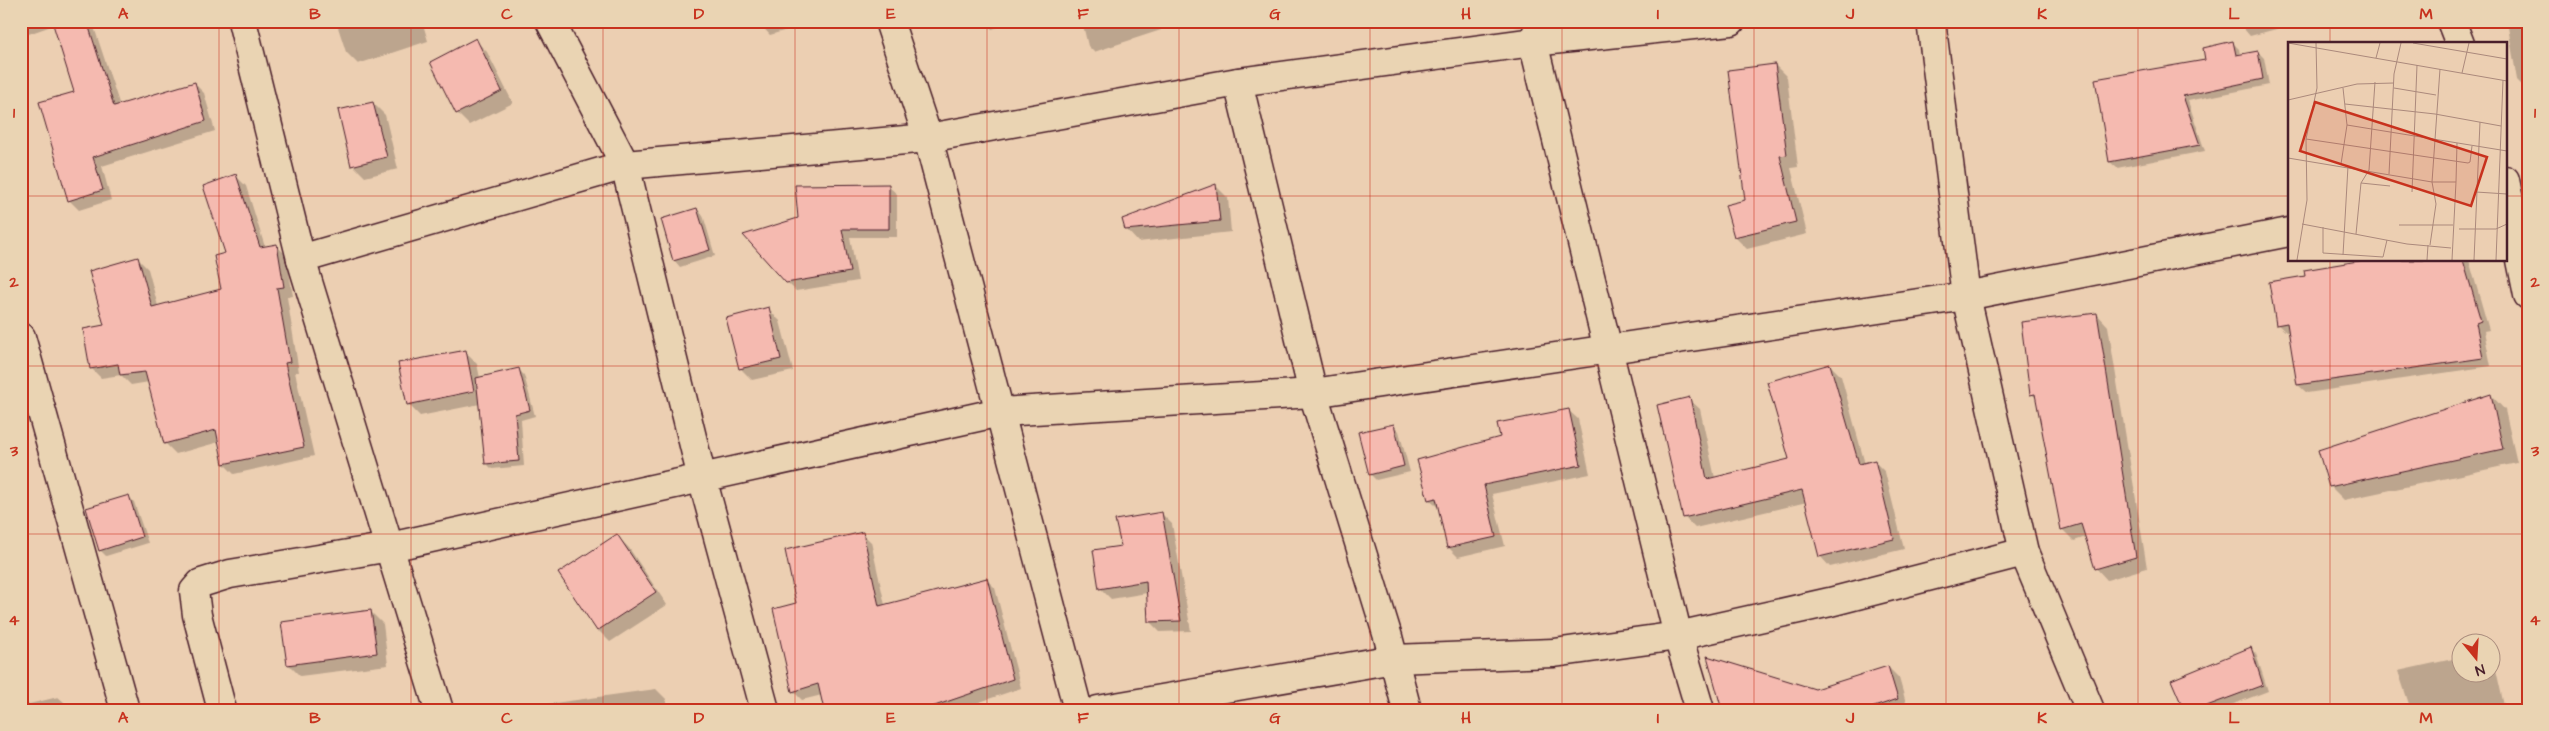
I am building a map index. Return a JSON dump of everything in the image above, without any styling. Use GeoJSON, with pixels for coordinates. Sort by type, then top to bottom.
{"type":"FeatureCollection","features":[{"type":"Feature","properties":{"kind":"street"},"geometry":{"type":"LineString","coordinates":[[242,21],[301,259],[439,710]]}},
{"type":"Feature","properties":{"kind":"street"},"geometry":{"type":"LineString","coordinates":[[550,21],[624,165],[702,478],[765,710]]}},
{"type":"Feature","properties":{"kind":"street"},"geometry":{"type":"LineString","coordinates":[[888,21],[928,138],[1078,710]]}},
{"type":"Feature","properties":{"kind":"street"},"geometry":{"type":"LineString","coordinates":[[301,259],[624,165],[928,138],[1238,82],[1537,32],[1731,21]]}},
{"type":"Feature","properties":{"kind":"street"},"geometry":{"type":"LineString","coordinates":[[1931,21],[1966,296],[2024,552],[2090,710]]}},
{"type":"Feature","properties":{"kind":"street"},"geometry":{"type":"LineString","coordinates":[[2452,21],[2459,42]]}},
{"type":"Feature","properties":{"kind":"street"},"geometry":{"type":"LineString","coordinates":[[1537,32],[1609,349],[1678,636],[1700,710]]}},
{"type":"Feature","properties":{"kind":"street"},"geometry":{"type":"LineString","coordinates":[[1238,82],[1313,393],[1394,659],[1407,710]]}},
{"type":"Feature","properties":{"kind":"street"},"geometry":{"type":"LineString","coordinates":[[2506,186],[2528,295]]}},
{"type":"Feature","properties":{"kind":"street"},"geometry":{"type":"LineString","coordinates":[[222,710],[197,615],[194,591],[201,583],[230,574],[390,546],[1000,412],[1313,393],[1966,296],[2288,232]]}},
{"type":"Feature","properties":{"kind":"street"},"geometry":{"type":"LineString","coordinates":[[21,336],[125,710]]}},
{"type":"Feature","properties":{"kind":"street"},"geometry":{"type":"LineString","coordinates":[[1098,710],[1394,659],[1554,653],[1678,636],[1830,602],[2024,552]]}},
{"type":"Feature","properties":{"kind":"building"},"geometry":{"type":"Polygon","coordinates":[[[52,21],[87,21],[114,106],[195,82],[206,121],[93,157],[103,190],[68,201],[39,102],[74,92],[52,21]]]}},
{"type":"Feature","properties":{"kind":"building"},"geometry":{"type":"Polygon","coordinates":[[[476,38],[502,91],[456,114],[430,62],[476,38]]]}},
{"type":"Feature","properties":{"kind":"building"},"geometry":{"type":"Polygon","coordinates":[[[2233,41],[2236,55],[2258,51],[2263,79],[2183,96],[2200,145],[2109,162],[2095,79],[2205,60],[2203,48],[2233,41]]]}},
{"type":"Feature","properties":{"kind":"building"},"geometry":{"type":"Polygon","coordinates":[[[1775,64],[1787,155],[1780,156],[1796,222],[1734,237],[1725,205],[1745,200],[1728,70],[1775,64]]]}},
{"type":"Feature","properties":{"kind":"building"},"geometry":{"type":"Polygon","coordinates":[[[373,102],[387,157],[351,166],[338,110],[373,102]]]}},
{"type":"Feature","properties":{"kind":"building"},"geometry":{"type":"Polygon","coordinates":[[[236,174],[260,247],[277,244],[284,287],[277,288],[290,362],[285,363],[304,447],[223,464],[216,430],[164,444],[145,372],[120,375],[118,364],[90,369],[83,329],[104,325],[89,271],[138,257],[152,307],[221,289],[214,256],[225,253],[203,186],[236,174]]]}},
{"type":"Feature","properties":{"kind":"building"},"geometry":{"type":"Polygon","coordinates":[[[889,184],[889,229],[842,229],[850,272],[786,283],[743,235],[798,218],[795,185],[889,184]]]}},
{"type":"Feature","properties":{"kind":"building"},"geometry":{"type":"Polygon","coordinates":[[[1216,184],[1220,221],[1125,230],[1122,219],[1216,184]]]}},
{"type":"Feature","properties":{"kind":"building"},"geometry":{"type":"Polygon","coordinates":[[[697,208],[710,250],[673,261],[661,219],[697,208]]]}},
{"type":"Feature","properties":{"kind":"building"},"geometry":{"type":"Polygon","coordinates":[[[2358,261],[2463,261],[2481,321],[2476,323],[2483,358],[2297,385],[2287,323],[2276,325],[2269,282],[2305,276],[2304,270],[2358,261]]]}},
{"type":"Feature","properties":{"kind":"building"},"geometry":{"type":"Polygon","coordinates":[[[769,307],[781,359],[739,369],[726,318],[769,307]]]}},
{"type":"Feature","properties":{"kind":"building"},"geometry":{"type":"Polygon","coordinates":[[[2097,313],[2136,557],[2095,569],[2081,524],[2061,530],[2035,394],[2030,395],[2021,322],[2097,313]]]}},
{"type":"Feature","properties":{"kind":"building"},"geometry":{"type":"Polygon","coordinates":[[[466,350],[474,391],[407,405],[398,363],[466,350]]]}},
{"type":"Feature","properties":{"kind":"building"},"geometry":{"type":"Polygon","coordinates":[[[1830,364],[1859,464],[1875,460],[1894,539],[1819,557],[1802,490],[1683,518],[1657,405],[1690,397],[1707,479],[1789,459],[1767,382],[1830,364]]]}},
{"type":"Feature","properties":{"kind":"building"},"geometry":{"type":"Polygon","coordinates":[[[519,368],[530,410],[515,414],[519,461],[485,464],[476,378],[519,368]]]}},
{"type":"Feature","properties":{"kind":"building"},"geometry":{"type":"Polygon","coordinates":[[[2491,394],[2503,449],[2329,487],[2318,450],[2491,394]]]}},
{"type":"Feature","properties":{"kind":"building"},"geometry":{"type":"Polygon","coordinates":[[[1569,409],[1581,465],[1484,485],[1496,537],[1447,548],[1436,498],[1428,500],[1417,460],[1500,437],[1497,423],[1569,409]]]}},
{"type":"Feature","properties":{"kind":"building"},"geometry":{"type":"Polygon","coordinates":[[[1394,424],[1404,466],[1369,475],[1358,432],[1394,424]]]}},
{"type":"Feature","properties":{"kind":"building"},"geometry":{"type":"Polygon","coordinates":[[[129,495],[142,537],[99,551],[86,508],[129,495]]]}},
{"type":"Feature","properties":{"kind":"building"},"geometry":{"type":"Polygon","coordinates":[[[1162,512],[1181,621],[1148,622],[1146,581],[1099,589],[1093,550],[1121,546],[1115,520],[1162,512]]]}},
{"type":"Feature","properties":{"kind":"building"},"geometry":{"type":"Polygon","coordinates":[[[863,532],[879,606],[987,578],[1013,679],[923,710],[824,710],[818,684],[792,692],[773,609],[796,603],[785,550],[863,532]]]}},
{"type":"Feature","properties":{"kind":"building"},"geometry":{"type":"Polygon","coordinates":[[[617,534],[656,592],[597,631],[558,573],[617,534]]]}},
{"type":"Feature","properties":{"kind":"building"},"geometry":{"type":"Polygon","coordinates":[[[371,610],[377,653],[287,665],[281,622],[371,610]]]}},
{"type":"Feature","properties":{"kind":"building"},"geometry":{"type":"Polygon","coordinates":[[[2251,647],[2263,685],[2196,710],[2184,710],[2171,680],[2251,647]]]}},
{"type":"Feature","properties":{"kind":"building"},"geometry":{"type":"Polygon","coordinates":[[[1707,656],[1815,689],[1888,666],[1898,699],[1865,710],[1722,710],[1707,656]]]}}]}
